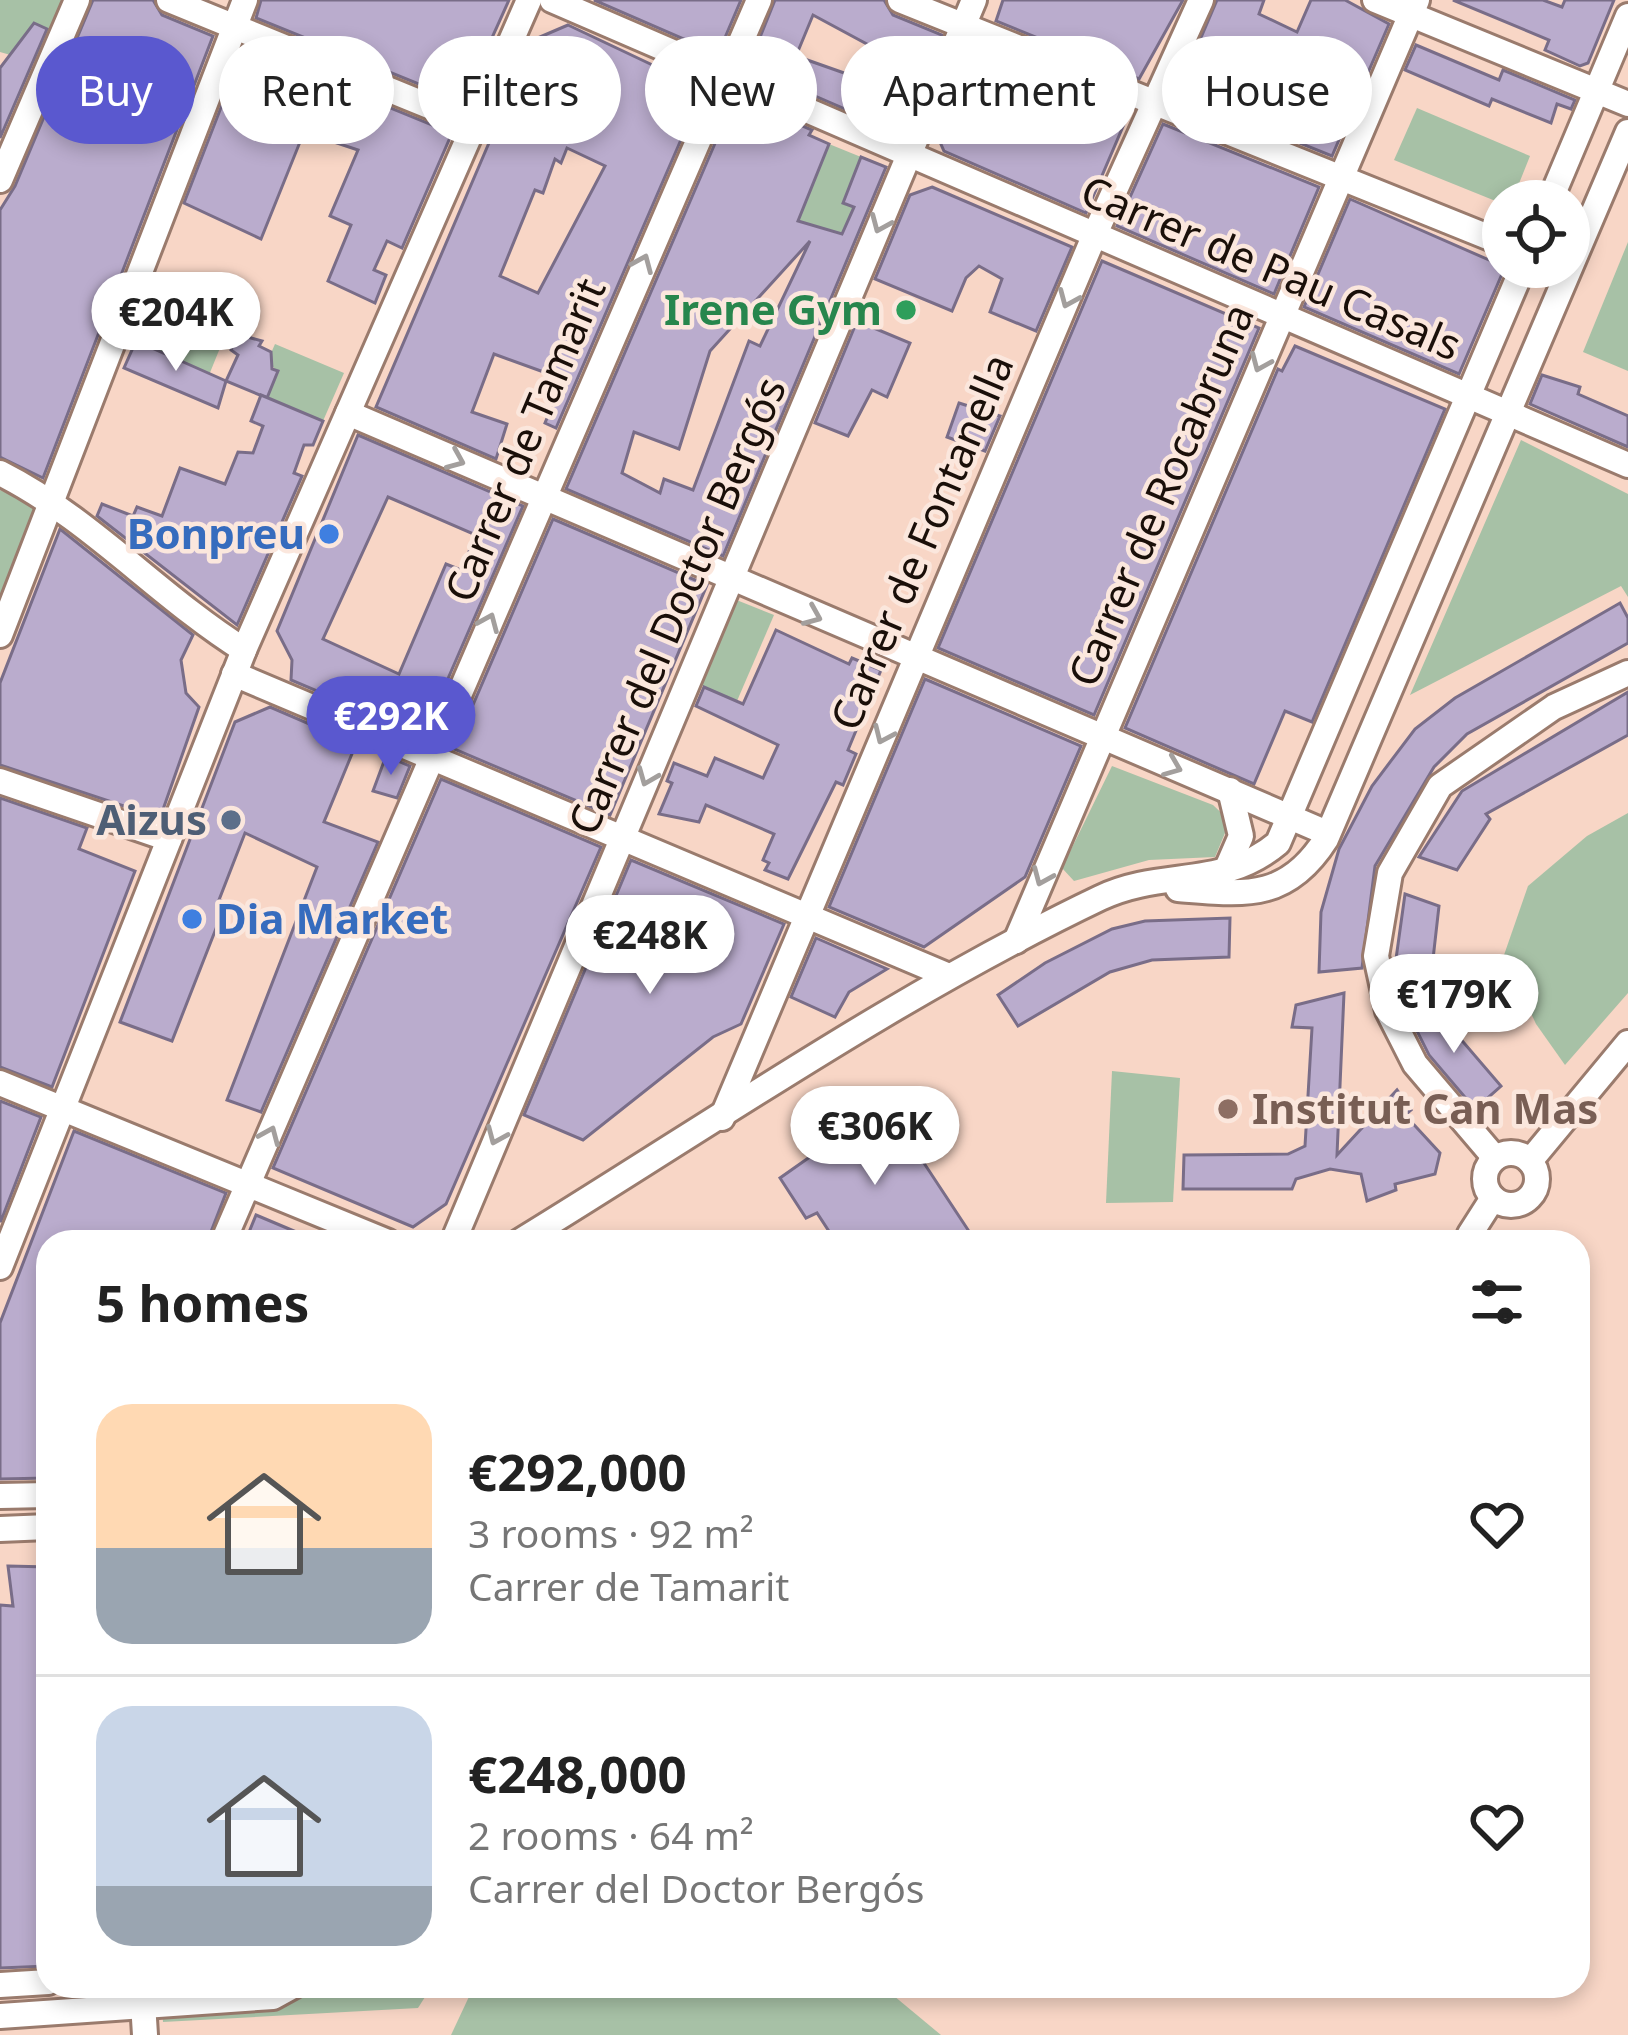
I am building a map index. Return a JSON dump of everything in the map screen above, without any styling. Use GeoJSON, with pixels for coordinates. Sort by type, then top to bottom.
{"type":"FeatureCollection","features":[{"type":"Feature","properties":{"kind":"street"},"geometry":{"type":"LineString","coordinates":[[0,180],[77,0]]}},
{"type":"Feature","properties":{"kind":"street"},"geometry":{"type":"LineString","coordinates":[[169,0],[418,102]]}},
{"type":"Feature","properties":{"kind":"street"},"geometry":{"type":"LineString","coordinates":[[0,634],[245,0]]}},
{"type":"Feature","properties":{"kind":"street"},"geometry":{"type":"LineString","coordinates":[[513,36],[530,0]]}},
{"type":"Feature","properties":{"kind":"street","name":"Carrer de Pau Casals"},"geometry":{"type":"LineString","coordinates":[[552,0],[645,42]]}},
{"type":"Feature","properties":{"kind":"street","name":"Carrer de Tamarit"},"geometry":{"type":"LineString","coordinates":[[742,36],[758,0]]}},
{"type":"Feature","properties":{"kind":"street"},"geometry":{"type":"LineString","coordinates":[[900,0],[1482,235]]}},
{"type":"Feature","properties":{"kind":"street","name":"Carrer del Doctor Bergós"},"geometry":{"type":"LineString","coordinates":[[458,1230],[974,0]]}},
{"type":"Feature","properties":{"kind":"street","name":"Carrer de Fontanella"},"geometry":{"type":"LineString","coordinates":[[722,1118],[1095,234],[1201,0]]}},
{"type":"Feature","properties":{"kind":"street"},"geometry":{"type":"LineString","coordinates":[[1375,0],[1414,8],[1628,104]]}},
{"type":"Feature","properties":{"kind":"street","name":"Carrer de Rocabruna"},"geometry":{"type":"LineString","coordinates":[[1016,941],[1414,8]]}},
{"type":"Feature","properties":{"kind":"street"},"geometry":{"type":"LineString","coordinates":[[1559,180],[1628,16]]}},
{"type":"Feature","properties":{"kind":"street","name":"Carrer de Pau Casals"},"geometry":{"type":"LineString","coordinates":[[817,117],[1628,465]]}},
{"type":"Feature","properties":{"kind":"street"},"geometry":{"type":"LineString","coordinates":[[1104,896],[1180,889],[1242,896],[1282,884],[1312,862],[1628,132]]}},
{"type":"Feature","properties":{"kind":"street"},"geometry":{"type":"LineString","coordinates":[[0,1267],[244,650],[464,144]]}},
{"type":"Feature","properties":{"kind":"street","name":"Carrer de Tamarit"},"geometry":{"type":"LineString","coordinates":[[228,1230],[695,144]]}},
{"type":"Feature","properties":{"kind":"street"},"geometry":{"type":"LineString","coordinates":[[539,1230],[949,976],[1104,896],[1149,881],[1224,874],[1252,865],[1278,843],[1513,288]]}},
{"type":"Feature","properties":{"kind":"street"},"geometry":{"type":"LineString","coordinates":[[348,413],[1323,831]]}},
{"type":"Feature","properties":{"kind":"street"},"geometry":{"type":"LineString","coordinates":[[0,473],[51,499],[215,632],[244,650]]}},
{"type":"Feature","properties":{"kind":"street"},"geometry":{"type":"LineString","coordinates":[[1495,1158],[1415,1064],[1388,1011],[1376,956],[1390,872],[1439,786],[1554,707],[1628,673]]}},
{"type":"Feature","properties":{"kind":"street"},"geometry":{"type":"LineString","coordinates":[[235,674],[949,976]]}},
{"type":"Feature","properties":{"kind":"street"},"geometry":{"type":"LineString","coordinates":[[0,781],[169,839]]}},
{"type":"Feature","properties":{"kind":"street"},"geometry":{"type":"LineString","coordinates":[[1224,874],[1241,836],[1230,790]]}},
{"type":"Feature","properties":{"kind":"street"},"geometry":{"type":"LineString","coordinates":[[1530,1161],[1628,1043]]}},
{"type":"Feature","properties":{"kind":"street"},"geometry":{"type":"LineString","coordinates":[[0,1083],[359,1230]]}},
{"type":"Feature","properties":{"kind":"street"},"geometry":{"type":"LineString","coordinates":[[1509,1153],[1530,1161],[1538,1176],[1528,1199],[1506,1205],[1493,1198],[1485,1182],[1495,1158],[1509,1153]]}},
{"type":"Feature","properties":{"kind":"street"},"geometry":{"type":"LineString","coordinates":[[1473,1230],[1493,1198]]}},
{"type":"Feature","properties":{"kind":"street"},"geometry":{"type":"LineString","coordinates":[[0,1496],[36,1495]]}},
{"type":"Feature","properties":{"kind":"street"},"geometry":{"type":"LineString","coordinates":[[0,1529],[36,1528]]}},
{"type":"Feature","properties":{"kind":"street"},"geometry":{"type":"LineString","coordinates":[[0,1985],[36,1983]]}},
{"type":"Feature","properties":{"kind":"street"},"geometry":{"type":"LineString","coordinates":[[0,2016],[135,1998]]}},
{"type":"Feature","properties":{"kind":"street"},"geometry":{"type":"LineString","coordinates":[[142,1998],[145,2035]]}},
{"type":"Feature","properties":{"kind":"green space"},"geometry":{"type":"Polygon","coordinates":[[[0,0],[64,0],[47,36],[36,36],[35,62],[0,52],[0,0]]]}},
{"type":"Feature","properties":{"kind":"green space"},"geometry":{"type":"Polygon","coordinates":[[[1417,108],[1530,156],[1520,180],[1482,180],[1482,196],[1394,160],[1417,108]]]}},
{"type":"Feature","properties":{"kind":"green space"},"geometry":{"type":"Polygon","coordinates":[[[829,144],[861,157],[843,202],[854,207],[841,238],[792,219],[806,201],[829,144]]]}},
{"type":"Feature","properties":{"kind":"green space"},"geometry":{"type":"Polygon","coordinates":[[[1628,242],[1628,371],[1583,352],[1628,242]]]}},
{"type":"Feature","properties":{"kind":"green space"},"geometry":{"type":"Polygon","coordinates":[[[156,279],[235,311],[209,375],[136,341],[156,279]]]}},
{"type":"Feature","properties":{"kind":"green space"},"geometry":{"type":"Polygon","coordinates":[[[275,344],[344,373],[323,421],[261,395],[277,372],[268,360],[275,344]]]}},
{"type":"Feature","properties":{"kind":"green space"},"geometry":{"type":"Polygon","coordinates":[[[1521,440],[1628,494],[1628,597],[1621,586],[1410,695],[1521,440]]]}},
{"type":"Feature","properties":{"kind":"green space"},"geometry":{"type":"Polygon","coordinates":[[[0,490],[38,507],[0,605],[0,490]]]}},
{"type":"Feature","properties":{"kind":"green space"},"geometry":{"type":"Polygon","coordinates":[[[734,599],[774,615],[737,701],[698,684],[734,599]]]}},
{"type":"Feature","properties":{"kind":"green space"},"geometry":{"type":"Polygon","coordinates":[[[1112,766],[1213,805],[1230,821],[1215,857],[1149,860],[1074,881],[1062,868],[1112,766]]]}},
{"type":"Feature","properties":{"kind":"green space"},"geometry":{"type":"Polygon","coordinates":[[[1628,813],[1628,993],[1565,1065],[1536,1024],[1504,955],[1528,886],[1587,836],[1628,813]]]}},
{"type":"Feature","properties":{"kind":"green space"},"geometry":{"type":"Polygon","coordinates":[[[1112,1071],[1180,1078],[1173,1202],[1106,1203],[1112,1071]]]}},
{"type":"Feature","properties":{"kind":"green space"},"geometry":{"type":"Polygon","coordinates":[[[162,1998],[424,1998],[418,2008],[163,2022],[162,1998]]]}},
{"type":"Feature","properties":{"kind":"green space"},"geometry":{"type":"Polygon","coordinates":[[[468,1998],[896,1998],[941,2035],[451,2035],[468,1998]]]}},
{"type":"Feature","properties":{"kind":"building"},"geometry":{"type":"Polygon","coordinates":[[[93,0],[153,0],[162,15],[213,36],[195,83],[195,36],[78,36],[93,0]]]}},
{"type":"Feature","properties":{"kind":"building"},"geometry":{"type":"Polygon","coordinates":[[[261,0],[509,0],[493,36],[418,36],[418,84],[394,74],[394,36],[300,36],[256,18],[261,0]]]}},
{"type":"Feature","properties":{"kind":"building"},"geometry":{"type":"Polygon","coordinates":[[[594,0],[741,0],[726,36],[677,36],[594,0]]]}},
{"type":"Feature","properties":{"kind":"building"},"geometry":{"type":"Polygon","coordinates":[[[775,0],[884,0],[893,15],[942,35],[852,36],[813,15],[804,36],[760,36],[775,0]]]}},
{"type":"Feature","properties":{"kind":"building"},"geometry":{"type":"Polygon","coordinates":[[[1003,0],[1183,0],[1139,79],[1138,36],[1033,36],[996,21],[1003,0]]]}},
{"type":"Feature","properties":{"kind":"building"},"geometry":{"type":"Polygon","coordinates":[[[1217,0],[1264,0],[1259,14],[1297,32],[1311,0],[1345,0],[1389,24],[1372,63],[1372,36],[1202,36],[1217,0]]]}},
{"type":"Feature","properties":{"kind":"building"},"geometry":{"type":"Polygon","coordinates":[[[1453,0],[1543,0],[1562,7],[1565,0],[1614,0],[1588,63],[1580,66],[1545,50],[1549,40],[1453,0]]]}},
{"type":"Feature","properties":{"kind":"building"},"geometry":{"type":"Polygon","coordinates":[[[34,23],[47,29],[44,36],[36,36],[36,55],[0,138],[0,68],[34,23]]]}},
{"type":"Feature","properties":{"kind":"building"},"geometry":{"type":"Polygon","coordinates":[[[568,25],[591,36],[542,36],[568,25]]]}},
{"type":"Feature","properties":{"kind":"building"},"geometry":{"type":"Polygon","coordinates":[[[1416,45],[1499,80],[1503,70],[1575,100],[1571,109],[1557,104],[1551,123],[1492,99],[1489,106],[1405,70],[1416,45]]]}},
{"type":"Feature","properties":{"kind":"building"},"geometry":{"type":"Polygon","coordinates":[[[621,50],[645,62],[645,144],[679,144],[556,428],[545,423],[563,379],[494,354],[472,412],[507,424],[496,459],[376,407],[489,144],[621,144],[621,50]],[[567,148],[561,163],[555,159],[543,193],[535,190],[500,276],[538,293],[605,166],[567,148]]]}},
{"type":"Feature","properties":{"kind":"building"},"geometry":{"type":"Polygon","coordinates":[[[817,63],[841,72],[841,107],[817,97],[817,63]]]}},
{"type":"Feature","properties":{"kind":"building"},"geometry":{"type":"Polygon","coordinates":[[[394,109],[418,119],[418,144],[447,144],[402,248],[387,241],[374,270],[386,275],[375,303],[328,281],[351,225],[330,216],[358,150],[340,144],[394,144],[394,109]]]}},
{"type":"Feature","properties":{"kind":"building"},"geometry":{"type":"Polygon","coordinates":[[[219,113],[219,144],[299,144],[261,239],[184,203],[219,113]]]}},
{"type":"Feature","properties":{"kind":"building"},"geometry":{"type":"Polygon","coordinates":[[[1162,126],[1162,144],[1213,144],[1319,187],[1274,294],[1117,226],[1162,126]]]}},
{"type":"Feature","properties":{"kind":"building"},"geometry":{"type":"Polygon","coordinates":[[[36,136],[36,144],[171,144],[43,478],[0,457],[0,210],[36,136]]]}},
{"type":"Feature","properties":{"kind":"building"},"geometry":{"type":"Polygon","coordinates":[[[817,139],[829,144],[798,221],[842,234],[854,207],[843,203],[861,157],[886,167],[723,556],[566,489],[715,144],[817,144],[817,139]],[[810,241],[710,351],[679,449],[634,432],[622,473],[660,493],[664,479],[693,490],[749,341],[760,346],[810,241]]]}},
{"type":"Feature","properties":{"kind":"building"},"geometry":{"type":"Polygon","coordinates":[[[941,144],[1115,144],[1086,213],[944,151],[941,144]]]}},
{"type":"Feature","properties":{"kind":"building"},"geometry":{"type":"Polygon","coordinates":[[[1302,144],[1337,144],[1332,156],[1302,144]]]}},
{"type":"Feature","properties":{"kind":"building"},"geometry":{"type":"Polygon","coordinates":[[[932,187],[1072,247],[1036,331],[990,312],[1002,279],[979,266],[966,278],[952,311],[875,279],[910,195],[932,187]]]}},
{"type":"Feature","properties":{"kind":"building"},"geometry":{"type":"Polygon","coordinates":[[[1350,199],[1482,257],[1482,288],[1496,288],[1459,374],[1304,307],[1350,199]]]}},
{"type":"Feature","properties":{"kind":"building"},"geometry":{"type":"Polygon","coordinates":[[[1102,261],[1259,328],[1094,715],[938,648],[1102,261]]]}},
{"type":"Feature","properties":{"kind":"building"},"geometry":{"type":"Polygon","coordinates":[[[857,321],[910,343],[887,397],[872,390],[848,436],[815,423],[857,321]]]}},
{"type":"Feature","properties":{"kind":"building"},"geometry":{"type":"Polygon","coordinates":[[[237,334],[262,341],[259,346],[271,352],[272,369],[278,371],[267,398],[226,381],[238,355],[231,350],[237,334]]]}},
{"type":"Feature","properties":{"kind":"building"},"geometry":{"type":"Polygon","coordinates":[[[136,341],[226,381],[218,408],[124,368],[136,341]]]}},
{"type":"Feature","properties":{"kind":"building"},"geometry":{"type":"Polygon","coordinates":[[[1295,346],[1445,409],[1312,722],[1285,711],[1254,784],[1125,728],[1278,369],[1282,371],[1295,346]]]}},
{"type":"Feature","properties":{"kind":"building"},"geometry":{"type":"Polygon","coordinates":[[[1542,375],[1580,387],[1578,394],[1628,416],[1628,447],[1530,404],[1542,375]]]}},
{"type":"Feature","properties":{"kind":"building"},"geometry":{"type":"Polygon","coordinates":[[[261,395],[323,421],[313,445],[304,445],[294,473],[302,476],[237,625],[97,516],[102,504],[133,516],[137,507],[162,516],[180,468],[225,484],[238,452],[253,453],[263,426],[251,421],[261,395]]]}},
{"type":"Feature","properties":{"kind":"building"},"geometry":{"type":"Polygon","coordinates":[[[959,403],[1000,416],[985,451],[947,437],[959,403]]]}},
{"type":"Feature","properties":{"kind":"building"},"geometry":{"type":"Polygon","coordinates":[[[358,435],[523,506],[423,736],[291,680],[292,660],[277,631],[358,435]],[[388,497],[323,639],[399,674],[446,564],[461,570],[476,535],[388,497]]]}},
{"type":"Feature","properties":{"kind":"building"},"geometry":{"type":"Polygon","coordinates":[[[553,519],[707,585],[610,815],[454,749],[553,519]]]}},
{"type":"Feature","properties":{"kind":"building"},"geometry":{"type":"Polygon","coordinates":[[[60,529],[193,635],[181,660],[186,693],[199,707],[160,818],[0,765],[0,683],[60,529]]]}},
{"type":"Feature","properties":{"kind":"building"},"geometry":{"type":"Polygon","coordinates":[[[1620,603],[1628,618],[1628,643],[1467,734],[1434,767],[1375,866],[1362,968],[1319,972],[1321,912],[1339,849],[1372,786],[1415,729],[1455,698],[1620,603]]]}},
{"type":"Feature","properties":{"kind":"building"},"geometry":{"type":"Polygon","coordinates":[[[776,630],[849,664],[852,658],[881,670],[848,750],[856,754],[843,785],[836,782],[788,879],[765,870],[769,863],[763,860],[774,834],[706,805],[699,822],[659,814],[672,783],[667,781],[674,763],[707,776],[715,758],[763,778],[778,745],[696,706],[704,687],[743,704],[776,630]]]}},
{"type":"Feature","properties":{"kind":"building"},"geometry":{"type":"Polygon","coordinates":[[[925,679],[1081,746],[1025,877],[924,947],[829,907],[925,679]]]}},
{"type":"Feature","properties":{"kind":"building"},"geometry":{"type":"Polygon","coordinates":[[[1628,692],[1628,735],[1486,814],[1490,819],[1457,870],[1419,857],[1462,791],[1628,692]]]}},
{"type":"Feature","properties":{"kind":"building"},"geometry":{"type":"Polygon","coordinates":[[[270,707],[356,744],[324,822],[378,842],[261,1112],[227,1100],[317,867],[245,833],[219,900],[226,903],[172,1041],[120,1022],[235,722],[270,707]]]}},
{"type":"Feature","properties":{"kind":"building"},"geometry":{"type":"Polygon","coordinates":[[[386,756],[410,766],[397,798],[373,791],[386,756]]]}},
{"type":"Feature","properties":{"kind":"building"},"geometry":{"type":"Polygon","coordinates":[[[441,779],[601,847],[446,1204],[413,1227],[273,1168],[441,779]]]}},
{"type":"Feature","properties":{"kind":"building"},"geometry":{"type":"Polygon","coordinates":[[[0,798],[87,828],[79,849],[135,871],[52,1087],[0,1067],[0,798]]]}},
{"type":"Feature","properties":{"kind":"building"},"geometry":{"type":"Polygon","coordinates":[[[631,860],[784,924],[741,1024],[713,1037],[583,1140],[524,1115],[631,860]]]}},
{"type":"Feature","properties":{"kind":"building"},"geometry":{"type":"Polygon","coordinates":[[[1405,894],[1439,906],[1432,968],[1395,966],[1405,894]]]}},
{"type":"Feature","properties":{"kind":"building"},"geometry":{"type":"Polygon","coordinates":[[[1230,918],[1229,957],[1152,960],[1110,972],[1018,1026],[998,995],[1045,963],[1112,929],[1145,921],[1230,918]]]}},
{"type":"Feature","properties":{"kind":"building"},"geometry":{"type":"Polygon","coordinates":[[[816,938],[887,969],[849,992],[835,1017],[791,997],[816,938]]]}},
{"type":"Feature","properties":{"kind":"building"},"geometry":{"type":"Polygon","coordinates":[[[1344,993],[1337,1155],[1397,1090],[1411,1110],[1405,1115],[1440,1153],[1435,1174],[1395,1184],[1396,1190],[1367,1201],[1361,1174],[1330,1169],[1296,1179],[1292,1189],[1183,1189],[1184,1155],[1288,1154],[1305,1146],[1312,1028],[1292,1027],[1296,1005],[1344,993]]]}},
{"type":"Feature","properties":{"kind":"building"},"geometry":{"type":"Polygon","coordinates":[[[1438,1003],[1446,1022],[1501,1086],[1475,1109],[1429,1055],[1408,1013],[1438,1003]]]}},
{"type":"Feature","properties":{"kind":"building"},"geometry":{"type":"Polygon","coordinates":[[[0,1101],[41,1117],[1,1221],[0,1221],[0,1101]]]}},
{"type":"Feature","properties":{"kind":"building"},"geometry":{"type":"Polygon","coordinates":[[[885,1104],[968,1230],[828,1230],[817,1213],[806,1218],[780,1178],[885,1104]]]}},
{"type":"Feature","properties":{"kind":"building"},"geometry":{"type":"Polygon","coordinates":[[[74,1131],[226,1193],[212,1230],[36,1230],[36,1478],[0,1479],[0,1323],[74,1131]]]}},
{"type":"Feature","properties":{"kind":"building"},"geometry":{"type":"Polygon","coordinates":[[[256,1215],[292,1230],[250,1230],[256,1215]]]}},
{"type":"Feature","properties":{"kind":"building"},"geometry":{"type":"Polygon","coordinates":[[[8,1566],[36,1567],[36,1966],[0,1968],[0,1605],[13,1606],[8,1566]]]}},
{"type":"Feature","properties":{"kind":"place","name":"Irene Gym"},"geometry":{"type":"Point","coordinates":[906,310]}},
{"type":"Feature","properties":{"kind":"place","name":"Bonpreu"},"geometry":{"type":"Point","coordinates":[329,534]}},
{"type":"Feature","properties":{"kind":"place","name":"Aizus"},"geometry":{"type":"Point","coordinates":[231,820]}},
{"type":"Feature","properties":{"kind":"place","name":"Dia Market"},"geometry":{"type":"Point","coordinates":[192,919]}},
{"type":"Feature","properties":{"kind":"place","name":"Institut Can Mas"},"geometry":{"type":"Point","coordinates":[1228,1109]}}]}
